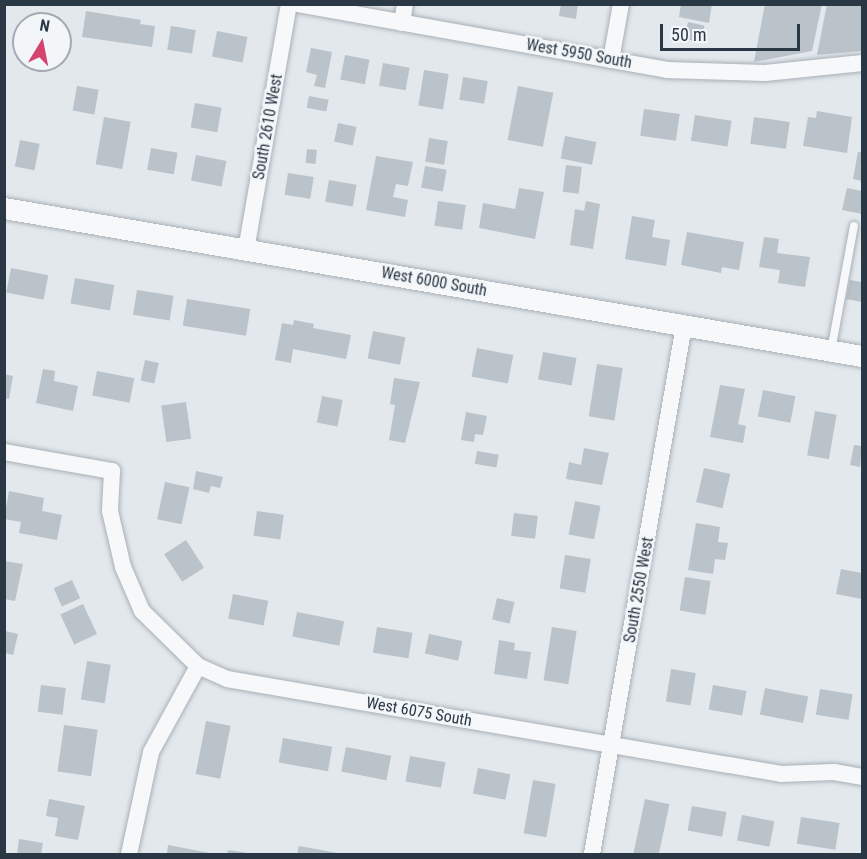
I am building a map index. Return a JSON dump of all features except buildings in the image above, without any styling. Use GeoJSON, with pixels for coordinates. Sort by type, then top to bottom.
{"type":"FeatureCollection","features":[{"type":"Feature","properties":{"kind":"street","name":"South 2610 West"},"geometry":{"type":"LineString","coordinates":[[246,250],[289,4]]}},
{"type":"Feature","properties":{"kind":"street","name":"West 5950 South"},"geometry":{"type":"LineString","coordinates":[[298,4],[667,70],[765,73],[862,63]]}},
{"type":"Feature","properties":{"kind":"street"},"geometry":{"type":"LineString","coordinates":[[402,23],[405,4]]}},
{"type":"Feature","properties":{"kind":"street"},"geometry":{"type":"LineString","coordinates":[[611,60],[621,4]]}},
{"type":"Feature","properties":{"kind":"street","name":"West 6000 South"},"geometry":{"type":"LineString","coordinates":[[4,208],[862,356]]}},
{"type":"Feature","properties":{"kind":"street","name":"South 2550 West"},"geometry":{"type":"LineString","coordinates":[[592,855],[684,325]]}},
{"type":"Feature","properties":{"kind":"street","name":"West 6075 South"},"geometry":{"type":"LineString","coordinates":[[4,452],[112,471],[110,511],[123,567],[142,611],[198,666],[227,679],[781,774],[834,772],[862,777]]}},
{"type":"Feature","properties":{"kind":"street"},"geometry":{"type":"LineString","coordinates":[[129,855],[141,787],[151,752],[198,666]]}},
{"type":"Feature","properties":{"kind":"lane"},"geometry":{"type":"LineString","coordinates":[[831,351],[854,226]]}}]}
